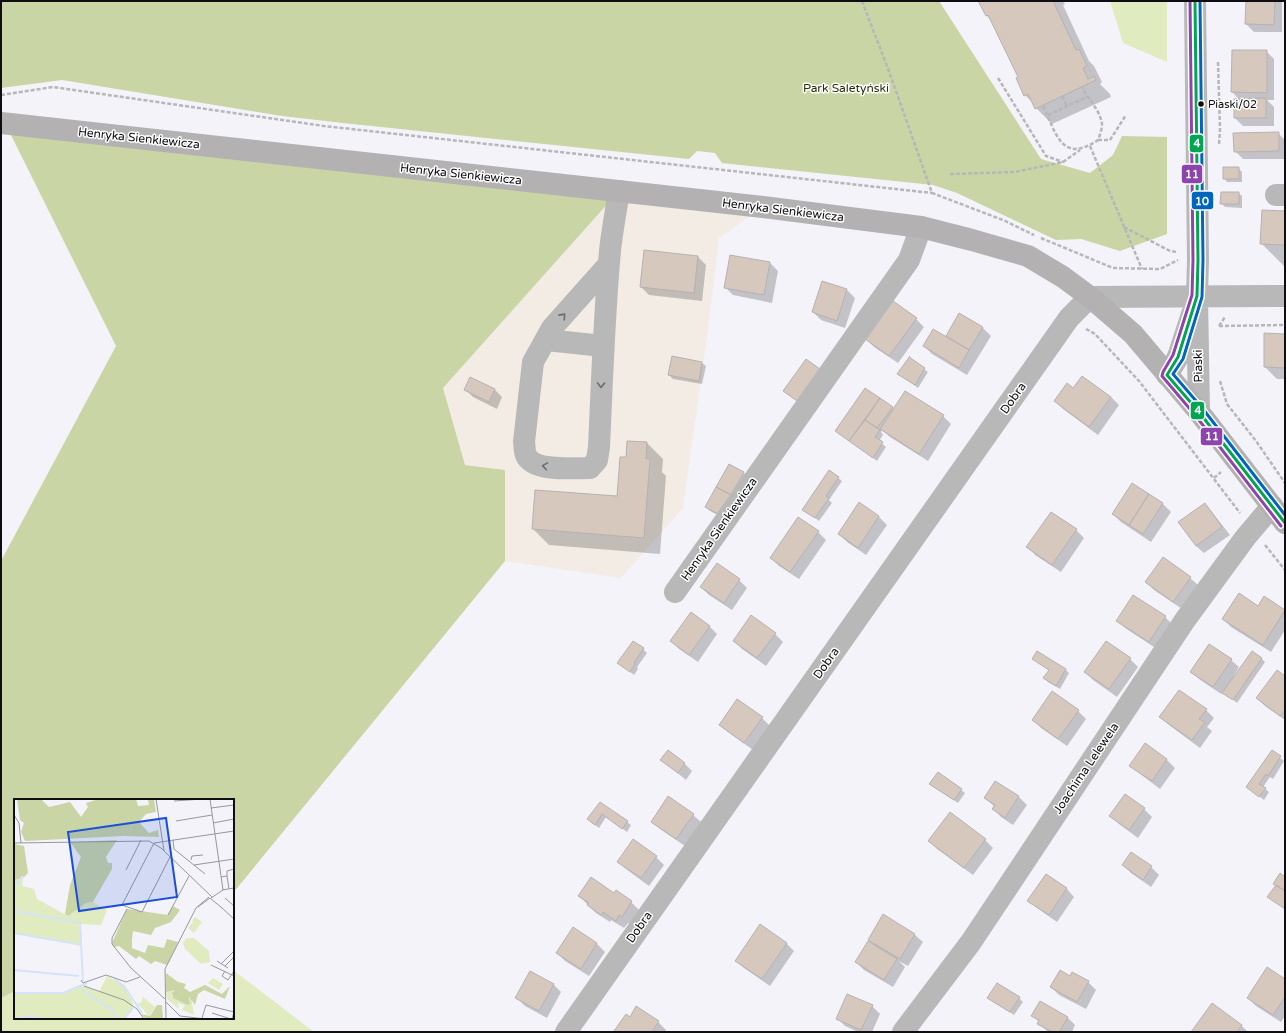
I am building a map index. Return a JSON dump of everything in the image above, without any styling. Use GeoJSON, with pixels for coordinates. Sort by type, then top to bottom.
{"type":"FeatureCollection","features":[{"type":"Feature","properties":{"kind":"main road","name":"Henryka Sienkiewicza"},"geometry":{"type":"LineString","coordinates":[[1,123],[763,206],[922,227],[1028,256],[1063,277],[1090,296],[1133,334],[1199,412],[1285,523]]}},
{"type":"Feature","properties":{"kind":"street","name":"Piaski"},"geometry":{"type":"LineString","coordinates":[[1195,1],[1199,412]]}},
{"type":"Feature","properties":{"kind":"street"},"geometry":{"type":"LineString","coordinates":[[609,264],[552,328],[533,362],[524,442],[526,454],[531,462],[540,466],[590,468],[597,460],[599,447],[603,346],[609,264],[619,191]]}},
{"type":"Feature","properties":{"kind":"street","name":"Henryka Sienkiewicza"},"geometry":{"type":"LineString","coordinates":[[675,592],[908,260],[922,227]]}},
{"type":"Feature","properties":{"kind":"street"},"geometry":{"type":"LineString","coordinates":[[1090,296],[1285,296]]}},
{"type":"Feature","properties":{"kind":"street","name":"Dobra"},"geometry":{"type":"LineString","coordinates":[[566,1032],[1069,318],[1090,296]]}},
{"type":"Feature","properties":{"kind":"street","name":"Piaski"},"geometry":{"type":"LineString","coordinates":[[1167,375],[1178,357],[1197,296]]}},
{"type":"Feature","properties":{"kind":"street"},"geometry":{"type":"LineString","coordinates":[[546,340],[603,346]]}},
{"type":"Feature","properties":{"kind":"street","name":"Joachima Lelewela"},"geometry":{"type":"LineString","coordinates":[[903,1032],[971,942],[1185,620],[1252,529],[1272,506]]}},
{"type":"Feature","properties":{"kind":"path"},"geometry":{"type":"LineString","coordinates":[[862,1],[890,74],[932,193]]}},
{"type":"Feature","properties":{"kind":"path"},"geometry":{"type":"LineString","coordinates":[[1217,58],[1220,129],[1218,151]]}},
{"type":"Feature","properties":{"kind":"path"},"geometry":{"type":"LineString","coordinates":[[998,78],[1046,156],[1063,162]]}},
{"type":"Feature","properties":{"kind":"path"},"geometry":{"type":"LineString","coordinates":[[1,95],[53,87],[324,126],[932,193],[1003,220],[1058,246],[1113,268],[1160,269],[1181,258],[1177,252],[1170,251],[1124,227]]}},
{"type":"Feature","properties":{"kind":"path"},"geometry":{"type":"LineString","coordinates":[[1082,87],[1087,97],[1092,102],[1102,125],[1098,140]]}},
{"type":"Feature","properties":{"kind":"path"},"geometry":{"type":"LineString","coordinates":[[1062,96],[1067,106]]}},
{"type":"Feature","properties":{"kind":"path"},"geometry":{"type":"LineString","coordinates":[[1048,116],[1087,97]]}},
{"type":"Feature","properties":{"kind":"path"},"geometry":{"type":"LineString","coordinates":[[1043,106],[1050,123],[1062,144],[1069,148],[1080,150]]}},
{"type":"Feature","properties":{"kind":"path"},"geometry":{"type":"LineString","coordinates":[[950,174],[1015,172],[1063,162],[1098,140],[1110,140],[1126,115]]}},
{"type":"Feature","properties":{"kind":"path"},"geometry":{"type":"LineString","coordinates":[[1090,146],[1142,269]]}},
{"type":"Feature","properties":{"kind":"path"},"geometry":{"type":"LineString","coordinates":[[1219,334],[1219,326],[1229,312],[1229,296]]}},
{"type":"Feature","properties":{"kind":"path"},"geometry":{"type":"LineString","coordinates":[[1069,318],[1095,334],[1139,381],[1285,570]]}},
{"type":"Feature","properties":{"kind":"path"},"geometry":{"type":"LineString","coordinates":[[1219,326],[1285,325]]}},
{"type":"Feature","properties":{"kind":"path"},"geometry":{"type":"LineString","coordinates":[[1220,374],[1220,381],[1227,404],[1285,483]]}},
{"type":"Feature","properties":{"kind":"shaded area"},"geometry":{"type":"Polygon","coordinates":[[[619,191],[763,207],[719,238],[683,508],[621,578],[505,561],[505,470],[465,465],[443,388],[619,191]]]}},
{"type":"Feature","properties":{"kind":"green space","name":"Park Saletyński"},"geometry":{"type":"Polygon","coordinates":[[[1,1],[939,1],[1041,159],[1090,173],[1113,155],[1122,136],[1167,137],[1167,234],[1120,251],[1081,239],[1056,240],[957,193],[933,185],[722,163],[715,153],[697,151],[689,159],[343,123],[282,116],[62,80],[1,88],[1,1]]]}},
{"type":"Feature","properties":{"kind":"green space"},"geometry":{"type":"Polygon","coordinates":[[[1110,1],[1167,1],[1167,62],[1123,43],[1110,1]]]}},
{"type":"Feature","properties":{"kind":"green space"},"geometry":{"type":"Polygon","coordinates":[[[5,123],[619,191],[443,388],[465,465],[505,470],[505,561],[234,892],[234,799],[14,799],[14,992],[1,998],[1,561],[116,346],[5,123]]]}},
{"type":"Feature","properties":{"kind":"green space"},"geometry":{"type":"Polygon","coordinates":[[[234,971],[314,1032],[1,1032],[1,998],[14,992],[14,1019],[234,1019],[234,971]]]}},
{"type":"Feature","properties":{"kind":"building"},"geometry":{"type":"Polygon","coordinates":[[[978,1],[1053,1],[1076,50],[1079,49],[1087,66],[1083,68],[1088,79],[1094,76],[1096,80],[1035,109],[1028,94],[1024,96],[1016,78],[1018,77],[988,15],[986,16],[978,1]]]}},
{"type":"Feature","properties":{"kind":"building"},"geometry":{"type":"Polygon","coordinates":[[[1246,1],[1275,1],[1274,25],[1245,24],[1246,1]]]}},
{"type":"Feature","properties":{"kind":"building"},"geometry":{"type":"Polygon","coordinates":[[[1232,50],[1267,50],[1267,93],[1231,92],[1232,50]]]}},
{"type":"Feature","properties":{"kind":"building"},"geometry":{"type":"Polygon","coordinates":[[[1266,98],[1266,118],[1234,118],[1234,99],[1266,98]]]}},
{"type":"Feature","properties":{"kind":"building"},"geometry":{"type":"Polygon","coordinates":[[[1279,132],[1279,151],[1234,152],[1233,133],[1279,132]]]}},
{"type":"Feature","properties":{"kind":"building"},"geometry":{"type":"Polygon","coordinates":[[[1223,167],[1239,167],[1239,179],[1223,179],[1223,167]]]}},
{"type":"Feature","properties":{"kind":"building"},"geometry":{"type":"Polygon","coordinates":[[[1221,192],[1239,192],[1239,204],[1220,204],[1221,192]]]}},
{"type":"Feature","properties":{"kind":"building"},"geometry":{"type":"Polygon","coordinates":[[[1262,210],[1285,211],[1285,245],[1260,244],[1262,210]]]}},
{"type":"Feature","properties":{"kind":"building"},"geometry":{"type":"Polygon","coordinates":[[[644,250],[698,256],[694,293],[640,287],[644,250]]]}},
{"type":"Feature","properties":{"kind":"building"},"geometry":{"type":"Polygon","coordinates":[[[730,255],[770,262],[764,295],[724,288],[730,255]]]}},
{"type":"Feature","properties":{"kind":"building"},"geometry":{"type":"Polygon","coordinates":[[[822,281],[847,289],[837,321],[812,312],[822,281]]]}},
{"type":"Feature","properties":{"kind":"building"},"geometry":{"type":"Polygon","coordinates":[[[893,301],[917,318],[889,356],[865,339],[893,301]]]}},
{"type":"Feature","properties":{"kind":"building"},"geometry":{"type":"Polygon","coordinates":[[[959,313],[983,327],[969,350],[946,336],[959,313]]]}},
{"type":"Feature","properties":{"kind":"building"},"geometry":{"type":"Polygon","coordinates":[[[933,329],[969,350],[959,368],[923,346],[933,329]]]}},
{"type":"Feature","properties":{"kind":"building"},"geometry":{"type":"Polygon","coordinates":[[[1264,333],[1285,334],[1285,368],[1264,367],[1264,333]]]}},
{"type":"Feature","properties":{"kind":"building"},"geometry":{"type":"Polygon","coordinates":[[[672,356],[702,362],[699,381],[668,375],[672,356]]]}},
{"type":"Feature","properties":{"kind":"building"},"geometry":{"type":"Polygon","coordinates":[[[909,357],[925,368],[915,385],[897,374],[909,357]]]}},
{"type":"Feature","properties":{"kind":"building"},"geometry":{"type":"Polygon","coordinates":[[[806,359],[820,369],[797,401],[783,391],[806,359]]]}},
{"type":"Feature","properties":{"kind":"building"},"geometry":{"type":"Polygon","coordinates":[[[1082,376],[1111,397],[1089,427],[1054,401],[1067,383],[1073,388],[1082,376]]]}},
{"type":"Feature","properties":{"kind":"building"},"geometry":{"type":"Polygon","coordinates":[[[470,377],[495,389],[489,402],[464,390],[470,377]]]}},
{"type":"Feature","properties":{"kind":"building"},"geometry":{"type":"Polygon","coordinates":[[[865,388],[880,398],[849,441],[835,431],[865,388]]]}},
{"type":"Feature","properties":{"kind":"building"},"geometry":{"type":"Polygon","coordinates":[[[905,391],[944,415],[919,454],[880,429],[905,391]]]}},
{"type":"Feature","properties":{"kind":"building"},"geometry":{"type":"Polygon","coordinates":[[[880,398],[893,407],[877,428],[865,420],[880,398]]]}},
{"type":"Feature","properties":{"kind":"building"},"geometry":{"type":"Polygon","coordinates":[[[865,420],[880,430],[875,437],[883,442],[873,458],[849,441],[865,420]]]}},
{"type":"Feature","properties":{"kind":"building"},"geometry":{"type":"Polygon","coordinates":[[[627,441],[647,442],[646,459],[650,459],[644,538],[532,529],[535,490],[617,496],[620,457],[626,457],[627,441]]]}},
{"type":"Feature","properties":{"kind":"building"},"geometry":{"type":"Polygon","coordinates":[[[729,464],[744,472],[731,495],[716,487],[729,464]]]}},
{"type":"Feature","properties":{"kind":"building"},"geometry":{"type":"Polygon","coordinates":[[[829,470],[839,477],[826,496],[829,498],[815,518],[802,510],[829,470]]]}},
{"type":"Feature","properties":{"kind":"building"},"geometry":{"type":"Polygon","coordinates":[[[1132,483],[1149,494],[1129,525],[1112,514],[1132,483]]]}},
{"type":"Feature","properties":{"kind":"building"},"geometry":{"type":"Polygon","coordinates":[[[716,487],[731,495],[720,515],[705,507],[716,487]]]}},
{"type":"Feature","properties":{"kind":"building"},"geometry":{"type":"Polygon","coordinates":[[[1149,494],[1163,503],[1143,534],[1129,525],[1149,494]]]}},
{"type":"Feature","properties":{"kind":"building"},"geometry":{"type":"Polygon","coordinates":[[[859,502],[879,516],[858,548],[838,534],[859,502]]]}},
{"type":"Feature","properties":{"kind":"building"},"geometry":{"type":"Polygon","coordinates":[[[1205,503],[1222,527],[1196,546],[1178,522],[1205,503]]]}},
{"type":"Feature","properties":{"kind":"building"},"geometry":{"type":"Polygon","coordinates":[[[1051,512],[1077,529],[1052,565],[1026,547],[1051,512]]]}},
{"type":"Feature","properties":{"kind":"building"},"geometry":{"type":"Polygon","coordinates":[[[798,517],[819,531],[790,572],[770,558],[798,517]]]}},
{"type":"Feature","properties":{"kind":"building"},"geometry":{"type":"Polygon","coordinates":[[[1163,557],[1191,577],[1173,602],[1145,582],[1163,557]]]}},
{"type":"Feature","properties":{"kind":"building"},"geometry":{"type":"Polygon","coordinates":[[[717,563],[740,579],[724,603],[700,587],[717,563]]]}},
{"type":"Feature","properties":{"kind":"building"},"geometry":{"type":"Polygon","coordinates":[[[1239,593],[1258,606],[1264,596],[1285,610],[1263,645],[1222,619],[1239,593]]]}},
{"type":"Feature","properties":{"kind":"building"},"geometry":{"type":"Polygon","coordinates":[[[1133,595],[1166,616],[1149,642],[1116,621],[1133,595]]]}},
{"type":"Feature","properties":{"kind":"building"},"geometry":{"type":"Polygon","coordinates":[[[691,612],[710,626],[689,655],[670,641],[691,612]]]}},
{"type":"Feature","properties":{"kind":"building"},"geometry":{"type":"Polygon","coordinates":[[[751,615],[776,633],[757,658],[733,641],[751,615]]]}},
{"type":"Feature","properties":{"kind":"building"},"geometry":{"type":"Polygon","coordinates":[[[633,641],[644,648],[630,672],[617,663],[633,641]]]}},
{"type":"Feature","properties":{"kind":"building"},"geometry":{"type":"Polygon","coordinates":[[[1106,641],[1131,658],[1109,689],[1084,672],[1106,641]]]}},
{"type":"Feature","properties":{"kind":"building"},"geometry":{"type":"Polygon","coordinates":[[[1209,644],[1232,659],[1213,687],[1190,672],[1209,644]]]}},
{"type":"Feature","properties":{"kind":"building"},"geometry":{"type":"Polygon","coordinates":[[[1037,651],[1066,669],[1056,686],[1043,678],[1049,670],[1032,659],[1037,651]]]}},
{"type":"Feature","properties":{"kind":"building"},"geometry":{"type":"Polygon","coordinates":[[[1252,651],[1262,658],[1233,700],[1222,693],[1252,651]]]}},
{"type":"Feature","properties":{"kind":"building"},"geometry":{"type":"Polygon","coordinates":[[[1277,670],[1285,676],[1285,710],[1280,716],[1256,698],[1277,670]]]}},
{"type":"Feature","properties":{"kind":"building"},"geometry":{"type":"Polygon","coordinates":[[[1179,690],[1207,709],[1199,719],[1205,722],[1192,740],[1159,717],[1179,690]]]}},
{"type":"Feature","properties":{"kind":"building"},"geometry":{"type":"Polygon","coordinates":[[[1052,691],[1079,710],[1058,739],[1032,720],[1052,691]]]}},
{"type":"Feature","properties":{"kind":"building"},"geometry":{"type":"Polygon","coordinates":[[[737,699],[763,717],[744,743],[719,725],[737,699]]]}},
{"type":"Feature","properties":{"kind":"building"},"geometry":{"type":"Polygon","coordinates":[[[1145,743],[1167,759],[1152,781],[1129,766],[1145,743]]]}},
{"type":"Feature","properties":{"kind":"building"},"geometry":{"type":"Polygon","coordinates":[[[668,750],[685,763],[678,773],[660,760],[668,750]]]}},
{"type":"Feature","properties":{"kind":"building"},"geometry":{"type":"Polygon","coordinates":[[[1272,750],[1281,756],[1268,776],[1266,774],[1259,784],[1266,788],[1259,797],[1246,787],[1272,750]]]}},
{"type":"Feature","properties":{"kind":"building"},"geometry":{"type":"Polygon","coordinates":[[[938,772],[962,789],[954,800],[929,784],[938,772]]]}},
{"type":"Feature","properties":{"kind":"building"},"geometry":{"type":"Polygon","coordinates":[[[995,781],[1019,796],[1005,818],[992,809],[995,805],[984,798],[995,781]]]}},
{"type":"Feature","properties":{"kind":"building"},"geometry":{"type":"Polygon","coordinates":[[[1125,794],[1145,808],[1129,830],[1109,816],[1125,794]]]}},
{"type":"Feature","properties":{"kind":"building"},"geometry":{"type":"Polygon","coordinates":[[[668,796],[694,814],[676,839],[651,822],[668,796]]]}},
{"type":"Feature","properties":{"kind":"building"},"geometry":{"type":"Polygon","coordinates":[[[600,802],[628,821],[622,829],[602,814],[595,825],[587,819],[600,802]]]}},
{"type":"Feature","properties":{"kind":"building"},"geometry":{"type":"Polygon","coordinates":[[[950,812],[986,839],[964,868],[928,841],[950,812]]]}},
{"type":"Feature","properties":{"kind":"building"},"geometry":{"type":"Polygon","coordinates":[[[633,839],[657,856],[641,878],[617,862],[633,839]]]}},
{"type":"Feature","properties":{"kind":"building"},"geometry":{"type":"Polygon","coordinates":[[[1131,852],[1152,866],[1143,880],[1122,865],[1131,852]]]}},
{"type":"Feature","properties":{"kind":"building"},"geometry":{"type":"Polygon","coordinates":[[[1280,873],[1285,877],[1285,891],[1273,884],[1280,873]]]}},
{"type":"Feature","properties":{"kind":"building"},"geometry":{"type":"Polygon","coordinates":[[[1046,874],[1067,888],[1049,915],[1027,901],[1046,874]]]}},
{"type":"Feature","properties":{"kind":"building"},"geometry":{"type":"Polygon","coordinates":[[[591,877],[614,893],[616,890],[632,901],[622,917],[619,915],[616,921],[603,912],[601,915],[587,905],[589,903],[578,896],[591,877]]]}},
{"type":"Feature","properties":{"kind":"building"},"geometry":{"type":"Polygon","coordinates":[[[1276,885],[1285,891],[1285,909],[1267,897],[1276,885]]]}},
{"type":"Feature","properties":{"kind":"building"},"geometry":{"type":"Polygon","coordinates":[[[883,914],[915,934],[900,959],[868,940],[883,914]]]}},
{"type":"Feature","properties":{"kind":"building"},"geometry":{"type":"Polygon","coordinates":[[[760,924],[787,943],[762,979],[735,961],[760,924]]]}},
{"type":"Feature","properties":{"kind":"building"},"geometry":{"type":"Polygon","coordinates":[[[573,927],[597,943],[581,969],[556,953],[573,927]]]}},
{"type":"Feature","properties":{"kind":"building"},"geometry":{"type":"Polygon","coordinates":[[[868,941],[897,959],[884,980],[855,962],[868,941]]]}},
{"type":"Feature","properties":{"kind":"building"},"geometry":{"type":"Polygon","coordinates":[[[1267,967],[1285,979],[1285,997],[1273,1015],[1247,998],[1267,967]]]}},
{"type":"Feature","properties":{"kind":"building"},"geometry":{"type":"Polygon","coordinates":[[[1060,970],[1070,976],[1072,972],[1089,981],[1077,1002],[1050,987],[1060,970]]]}},
{"type":"Feature","properties":{"kind":"building"},"geometry":{"type":"Polygon","coordinates":[[[530,971],[554,984],[539,1011],[515,998],[530,971]]]}},
{"type":"Feature","properties":{"kind":"building"},"geometry":{"type":"Polygon","coordinates":[[[997,983],[1020,997],[1010,1012],[987,998],[997,983]]]}},
{"type":"Feature","properties":{"kind":"building"},"geometry":{"type":"Polygon","coordinates":[[[847,994],[873,1005],[861,1030],[836,1019],[847,994]]]}},
{"type":"Feature","properties":{"kind":"building"},"geometry":{"type":"Polygon","coordinates":[[[1040,1001],[1068,1017],[1059,1032],[1053,1032],[1037,1024],[1039,1020],[1031,1016],[1040,1001]]]}},
{"type":"Feature","properties":{"kind":"building"},"geometry":{"type":"Polygon","coordinates":[[[1212,1003],[1242,1025],[1237,1032],[1191,1032],[1212,1003]]]}},
{"type":"Feature","properties":{"kind":"building"},"geometry":{"type":"Polygon","coordinates":[[[636,1006],[659,1021],[652,1032],[614,1031],[626,1014],[630,1017],[636,1006]]]}},
{"type":"Feature","properties":{"kind":"transit line","name":"11"},"geometry":{"type":"LineString","coordinates":[[1190,1],[1193,260],[1192,295],[1173,355],[1162,376],[1195,415],[1281,526]]}},
{"type":"Feature","properties":{"kind":"transit line","name":"4"},"geometry":{"type":"LineString","coordinates":[[1195,1],[1198,260],[1197,296],[1178,357],[1167,375],[1199,412],[1285,523]]}},
{"type":"Feature","properties":{"kind":"transit line","name":"10"},"geometry":{"type":"LineString","coordinates":[[1200,1],[1203,260],[1202,297],[1183,359],[1173,374],[1203,409],[1285,515]]}},
{"type":"Feature","properties":{"kind":"place","name":"Piaski/02"},"geometry":{"type":"Point","coordinates":[1201,104]}}]}
